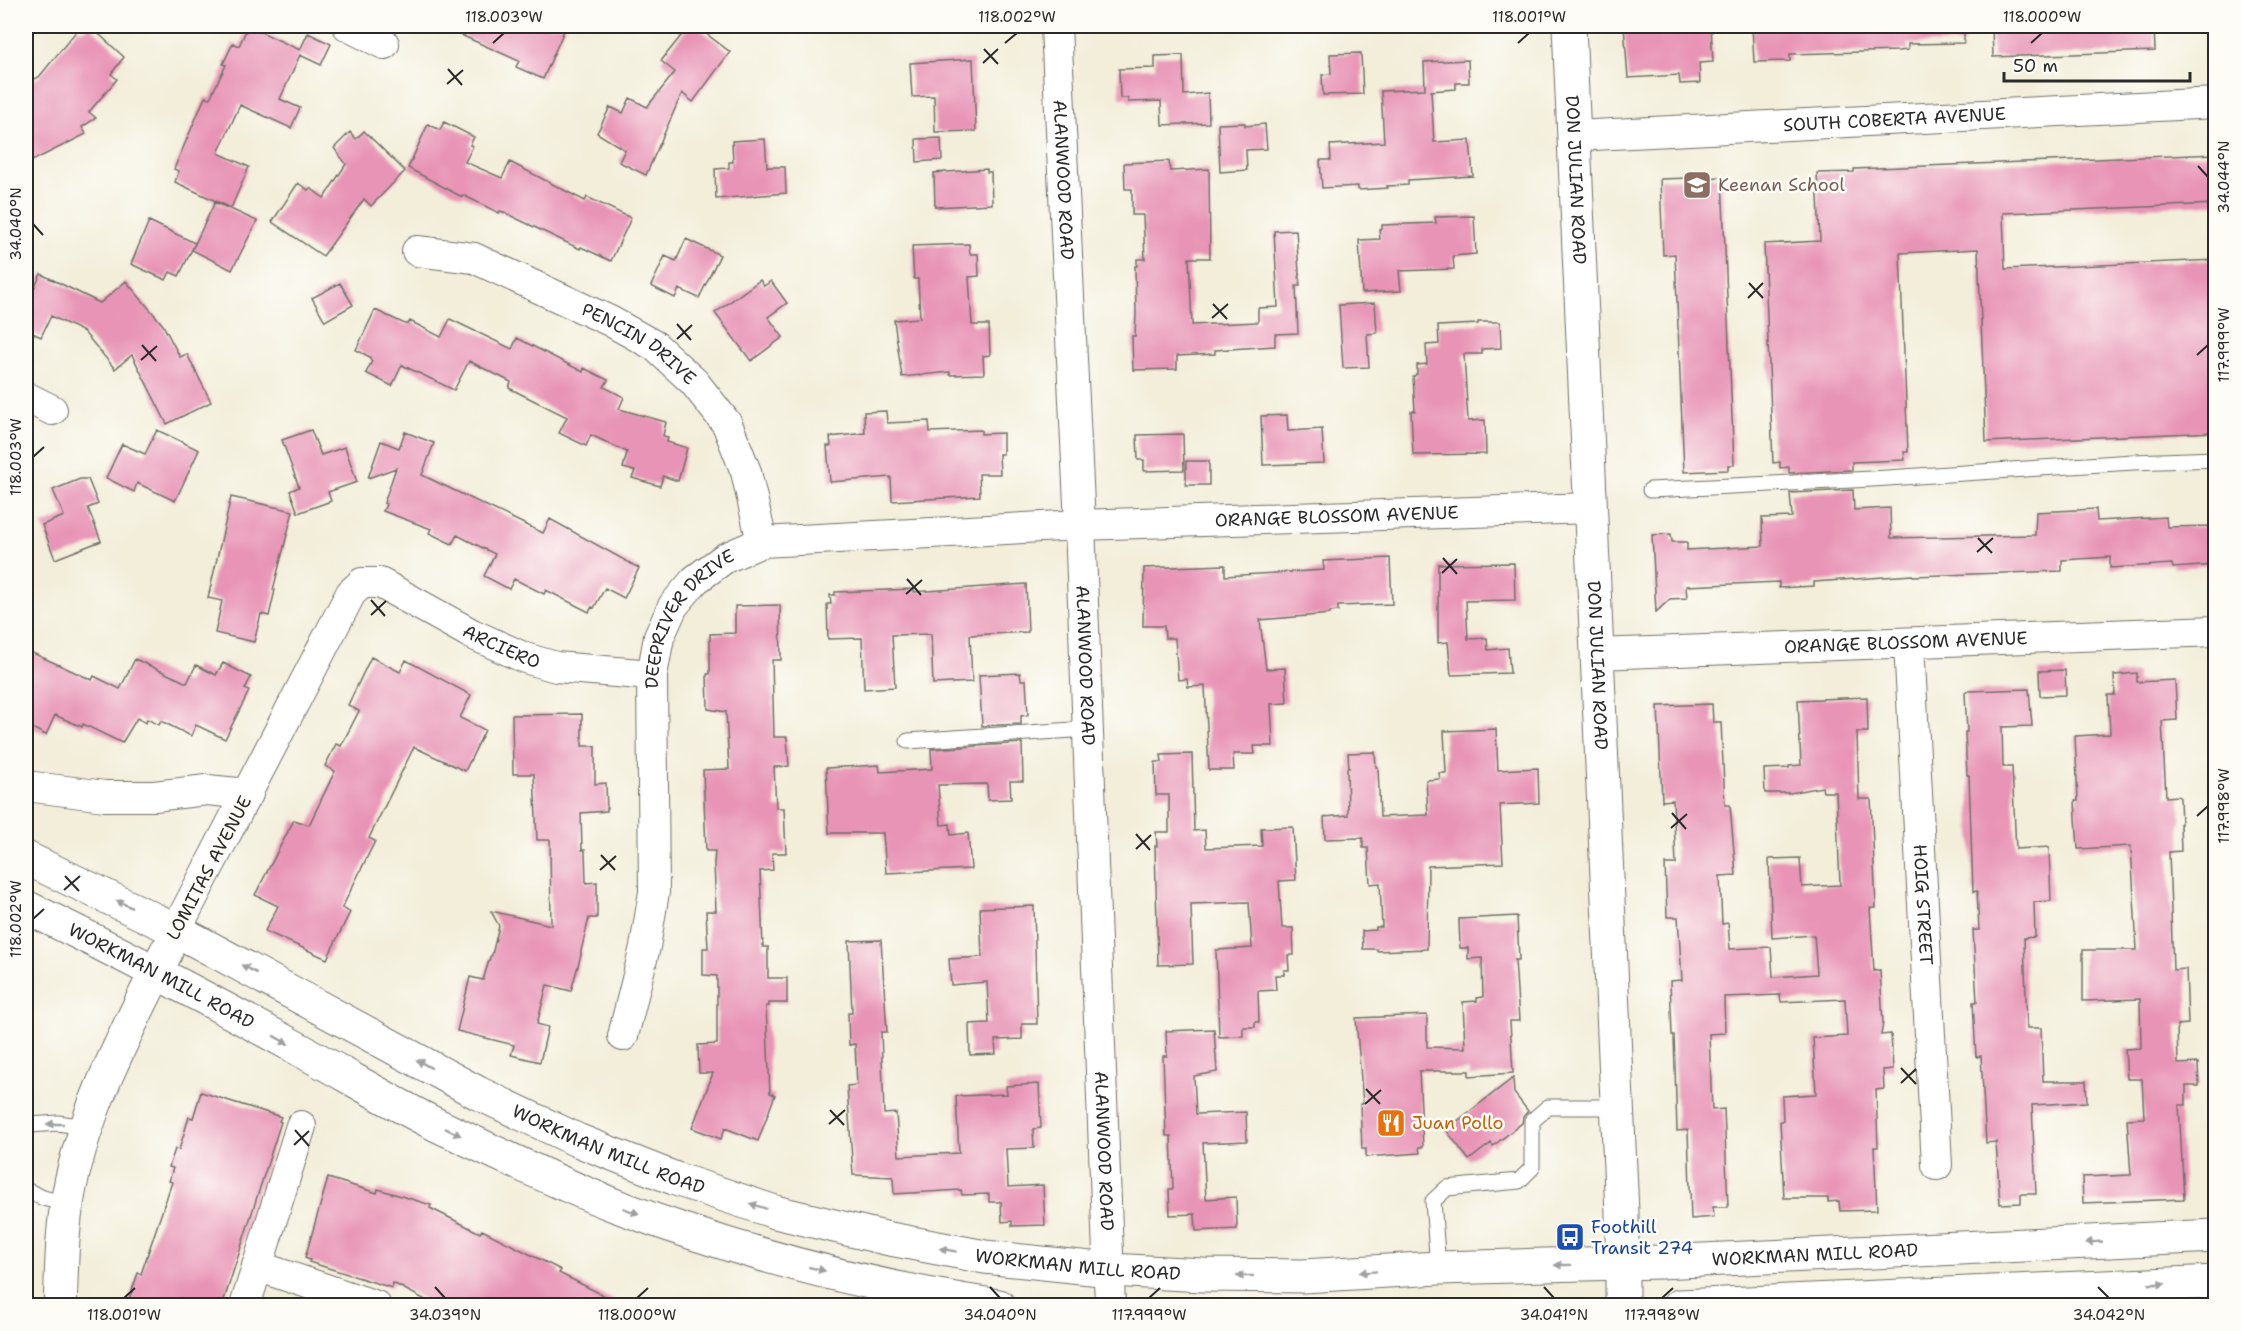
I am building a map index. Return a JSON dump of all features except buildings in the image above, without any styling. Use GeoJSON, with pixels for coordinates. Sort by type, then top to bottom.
{"type":"FeatureCollection","features":[{"type":"Feature","properties":{"kind":"main road","name":"DON JULIAN ROAD"},"geometry":{"type":"LineString","coordinates":[[1569,26],[1622,1213],[1622,1305]]}},
{"type":"Feature","properties":{"kind":"main road","name":"WORKMAN MILL ROAD"},"geometry":{"type":"LineString","coordinates":[[26,858],[176,930],[478,1094],[578,1140],[676,1179],[775,1212],[885,1238],[985,1257],[1110,1270],[1203,1275],[1304,1276],[1438,1268],[1622,1263],[2216,1236]]}},
{"type":"Feature","properties":{"kind":"main road","name":"WORKMAN MILL ROAD"},"geometry":{"type":"LineString","coordinates":[[26,907],[156,972],[436,1124],[612,1204],[700,1235],[785,1260],[879,1295],[950,1299],[999,1305]]}},
{"type":"Feature","properties":{"kind":"main road","name":"LOMITAS AVENUE"},"geometry":{"type":"LineString","coordinates":[[60,1305],[67,1204],[86,1127],[112,1064],[176,930]]}},
{"type":"Feature","properties":{"kind":"main road"},"geometry":{"type":"LineString","coordinates":[[1679,1305],[2114,1296],[2216,1282]]}},
{"type":"Feature","properties":{"kind":"street"},"geometry":{"type":"LineString","coordinates":[[348,26],[384,44]]}},
{"type":"Feature","properties":{"kind":"street","name":"ALANWOOD ROAD"},"geometry":{"type":"LineString","coordinates":[[1056,26],[1080,525],[1110,1305]]}},
{"type":"Feature","properties":{"kind":"street","name":"SOUTH COBERTA AVENUE"},"geometry":{"type":"LineString","coordinates":[[1574,136],[2216,103]]}},
{"type":"Feature","properties":{"kind":"street","name":"PENCIN DRIVE"},"geometry":{"type":"LineString","coordinates":[[417,252],[474,258],[610,321],[655,346],[694,382],[727,424],[746,472],[762,542]]}},
{"type":"Feature","properties":{"kind":"street"},"geometry":{"type":"LineString","coordinates":[[26,398],[52,410]]}},
{"type":"Feature","properties":{"kind":"street","name":"ORANGE BLOSSOM AVENUE"},"geometry":{"type":"LineString","coordinates":[[1080,525],[1591,508]]}},
{"type":"Feature","properties":{"kind":"street","name":"DEEPRIVER DRIVE"},"geometry":{"type":"LineString","coordinates":[[623,1036],[645,947],[654,892],[652,675],[659,637],[672,606],[695,580],[725,558],[762,542],[1080,525]]}},
{"type":"Feature","properties":{"kind":"street","name":"ARCIERO"},"geometry":{"type":"LineString","coordinates":[[363,583],[380,583],[472,634],[525,658],[556,667],[652,675]]}},
{"type":"Feature","properties":{"kind":"street","name":"LOMITAS AVENUE"},"geometry":{"type":"LineString","coordinates":[[176,930],[351,593],[363,583]]}},
{"type":"Feature","properties":{"kind":"street","name":"ORANGE BLOSSOM AVENUE"},"geometry":{"type":"LineString","coordinates":[[1596,654],[2216,631]]}},
{"type":"Feature","properties":{"kind":"street","name":"HOIG STREET"},"geometry":{"type":"LineString","coordinates":[[1909,644],[1937,1165]]}},
{"type":"Feature","properties":{"kind":"street"},"geometry":{"type":"LineString","coordinates":[[26,786],[105,796],[154,796],[207,790],[248,794]]}},
{"type":"Feature","properties":{"kind":"street"},"geometry":{"type":"LineString","coordinates":[[245,1305],[301,1126]]}},
{"type":"Feature","properties":{"kind":"street"},"geometry":{"type":"LineString","coordinates":[[256,1266],[376,1305]]}},
{"type":"Feature","properties":{"kind":"lane"},"geometry":{"type":"LineString","coordinates":[[1650,490],[2216,459]]}},
{"type":"Feature","properties":{"kind":"lane"},"geometry":{"type":"LineString","coordinates":[[908,741],[1088,729]]}},
{"type":"Feature","properties":{"kind":"lane"},"geometry":{"type":"LineString","coordinates":[[1438,1268],[1433,1201],[1447,1188],[1519,1181],[1532,1168],[1532,1121],[1548,1107],[1616,1107]]}},
{"type":"Feature","properties":{"kind":"lane"},"geometry":{"type":"LineString","coordinates":[[26,1131],[30,1125],[58,1123],[86,1127]]}},
{"type":"Feature","properties":{"kind":"lane"},"geometry":{"type":"LineString","coordinates":[[26,1190],[43,1198],[67,1204]]}},
{"type":"Feature","properties":{"kind":"place","name":"Keenan School"},"geometry":{"type":"Point","coordinates":[1697,185]}},
{"type":"Feature","properties":{"kind":"place","name":"Juan Pollo"},"geometry":{"type":"Point","coordinates":[1391,1123]}},
{"type":"Feature","properties":{"kind":"place","name":"Foothill Transit 274"},"geometry":{"type":"Point","coordinates":[1570,1237]}}]}
